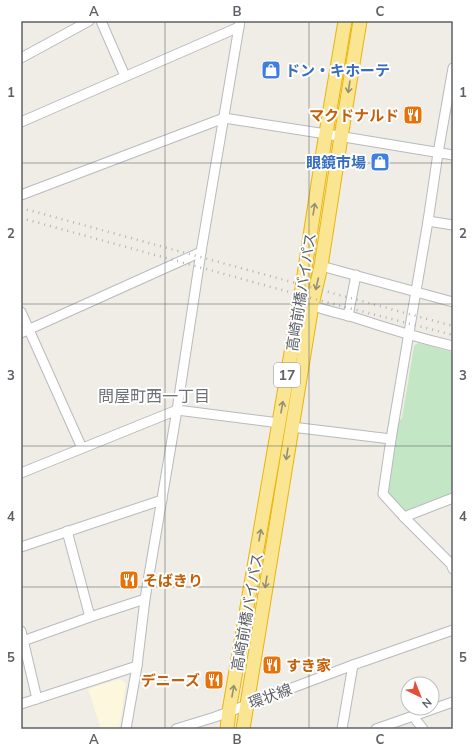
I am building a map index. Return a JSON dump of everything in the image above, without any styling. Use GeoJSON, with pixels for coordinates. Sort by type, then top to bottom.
{"type":"FeatureCollection","features":[{"type":"Feature","properties":{"kind":"highway","name":"高崎前橋バイパス"},"geometry":{"type":"LineString","coordinates":[[243,729],[285,425],[300,301],[345,21]]}},
{"type":"Feature","properties":{"kind":"highway","name":"高崎前橋バイパス"},"geometry":{"type":"LineString","coordinates":[[227,729],[229,711],[285,425],[321,266],[360,21]]}},
{"type":"Feature","properties":{"kind":"street"},"geometry":{"type":"LineString","coordinates":[[21,58],[89,21]]}},
{"type":"Feature","properties":{"kind":"street"},"geometry":{"type":"LineString","coordinates":[[101,21],[126,76]]}},
{"type":"Feature","properties":{"kind":"street"},"geometry":{"type":"LineString","coordinates":[[21,122],[240,24]]}},
{"type":"Feature","properties":{"kind":"street"},"geometry":{"type":"LineString","coordinates":[[126,729],[137,666],[145,599],[177,410],[201,252],[240,24]]}},
{"type":"Feature","properties":{"kind":"street"},"geometry":{"type":"LineString","coordinates":[[452,565],[383,494],[453,68]]}},
{"type":"Feature","properties":{"kind":"street"},"geometry":{"type":"LineString","coordinates":[[21,195],[224,118],[453,155]]}},
{"type":"Feature","properties":{"kind":"street"},"geometry":{"type":"LineString","coordinates":[[428,221],[453,226]]}},
{"type":"Feature","properties":{"kind":"street"},"geometry":{"type":"LineString","coordinates":[[25,331],[201,252]]}},
{"type":"Feature","properties":{"kind":"street"},"geometry":{"type":"LineString","coordinates":[[321,266],[453,302]]}},
{"type":"Feature","properties":{"kind":"street"},"geometry":{"type":"LineString","coordinates":[[348,316],[356,275]]}},
{"type":"Feature","properties":{"kind":"street"},"geometry":{"type":"LineString","coordinates":[[312,305],[409,335],[453,346]]}},
{"type":"Feature","properties":{"kind":"street"},"geometry":{"type":"LineString","coordinates":[[21,312],[25,331],[82,448]]}},
{"type":"Feature","properties":{"kind":"street"},"geometry":{"type":"LineString","coordinates":[[21,472],[177,410],[391,439]]}},
{"type":"Feature","properties":{"kind":"street"},"geometry":{"type":"LineString","coordinates":[[404,517],[453,498]]}},
{"type":"Feature","properties":{"kind":"street"},"geometry":{"type":"LineString","coordinates":[[21,547],[162,500]]}},
{"type":"Feature","properties":{"kind":"street"},"geometry":{"type":"LineString","coordinates":[[67,531],[90,617]]}},
{"type":"Feature","properties":{"kind":"street"},"geometry":{"type":"LineString","coordinates":[[23,640],[145,599]]}},
{"type":"Feature","properties":{"kind":"street","name":"環状線"},"geometry":{"type":"LineString","coordinates":[[176,729],[247,705],[353,665],[453,630]]}},
{"type":"Feature","properties":{"kind":"street"},"geometry":{"type":"LineString","coordinates":[[21,631],[37,698]]}},
{"type":"Feature","properties":{"kind":"street"},"geometry":{"type":"LineString","coordinates":[[342,729],[353,665]]}},
{"type":"Feature","properties":{"kind":"street"},"geometry":{"type":"LineString","coordinates":[[21,704],[137,666]]}},
{"type":"Feature","properties":{"kind":"street"},"geometry":{"type":"LineString","coordinates":[[440,707],[453,702]]}},
{"type":"Feature","properties":{"kind":"street"},"geometry":{"type":"LineString","coordinates":[[376,729],[413,716],[423,729]]}},
{"type":"Feature","properties":{"kind":"shaded area"},"geometry":{"type":"Polygon","coordinates":[[[120,679],[126,683],[119,729],[101,729],[88,689],[120,679]]]}},
{"type":"Feature","properties":{"kind":"green space"},"geometry":{"type":"Polygon","coordinates":[[[418,343],[453,352],[453,494],[407,512],[395,504],[391,499],[388,492],[388,484],[399,421],[402,418],[414,346],[418,343]]]}},
{"type":"Feature","properties":{"kind":"railway"},"geometry":{"type":"LineString","coordinates":[[21,208],[453,326]]}},
{"type":"Feature","properties":{"kind":"railway"},"geometry":{"type":"LineString","coordinates":[[21,218],[322,301],[453,335]]}},
{"type":"Feature","properties":{"kind":"place","name":"ドン・キホーテ"},"geometry":{"type":"Point","coordinates":[271,70]}},
{"type":"Feature","properties":{"kind":"place","name":"マクドナルド"},"geometry":{"type":"Point","coordinates":[413,115]}},
{"type":"Feature","properties":{"kind":"place","name":"眼鏡市場"},"geometry":{"type":"Point","coordinates":[380,162]}},
{"type":"Feature","properties":{"kind":"place","name":"そばきり"},"geometry":{"type":"Point","coordinates":[129,580]}},
{"type":"Feature","properties":{"kind":"place","name":"すき家"},"geometry":{"type":"Point","coordinates":[272,665]}},
{"type":"Feature","properties":{"kind":"place","name":"デニーズ"},"geometry":{"type":"Point","coordinates":[214,680]}},
{"type":"Feature","properties":{"kind":"district","name":"問屋町西一丁目"},"geometry":{"type":"Point","coordinates":[154,396]}}]}
